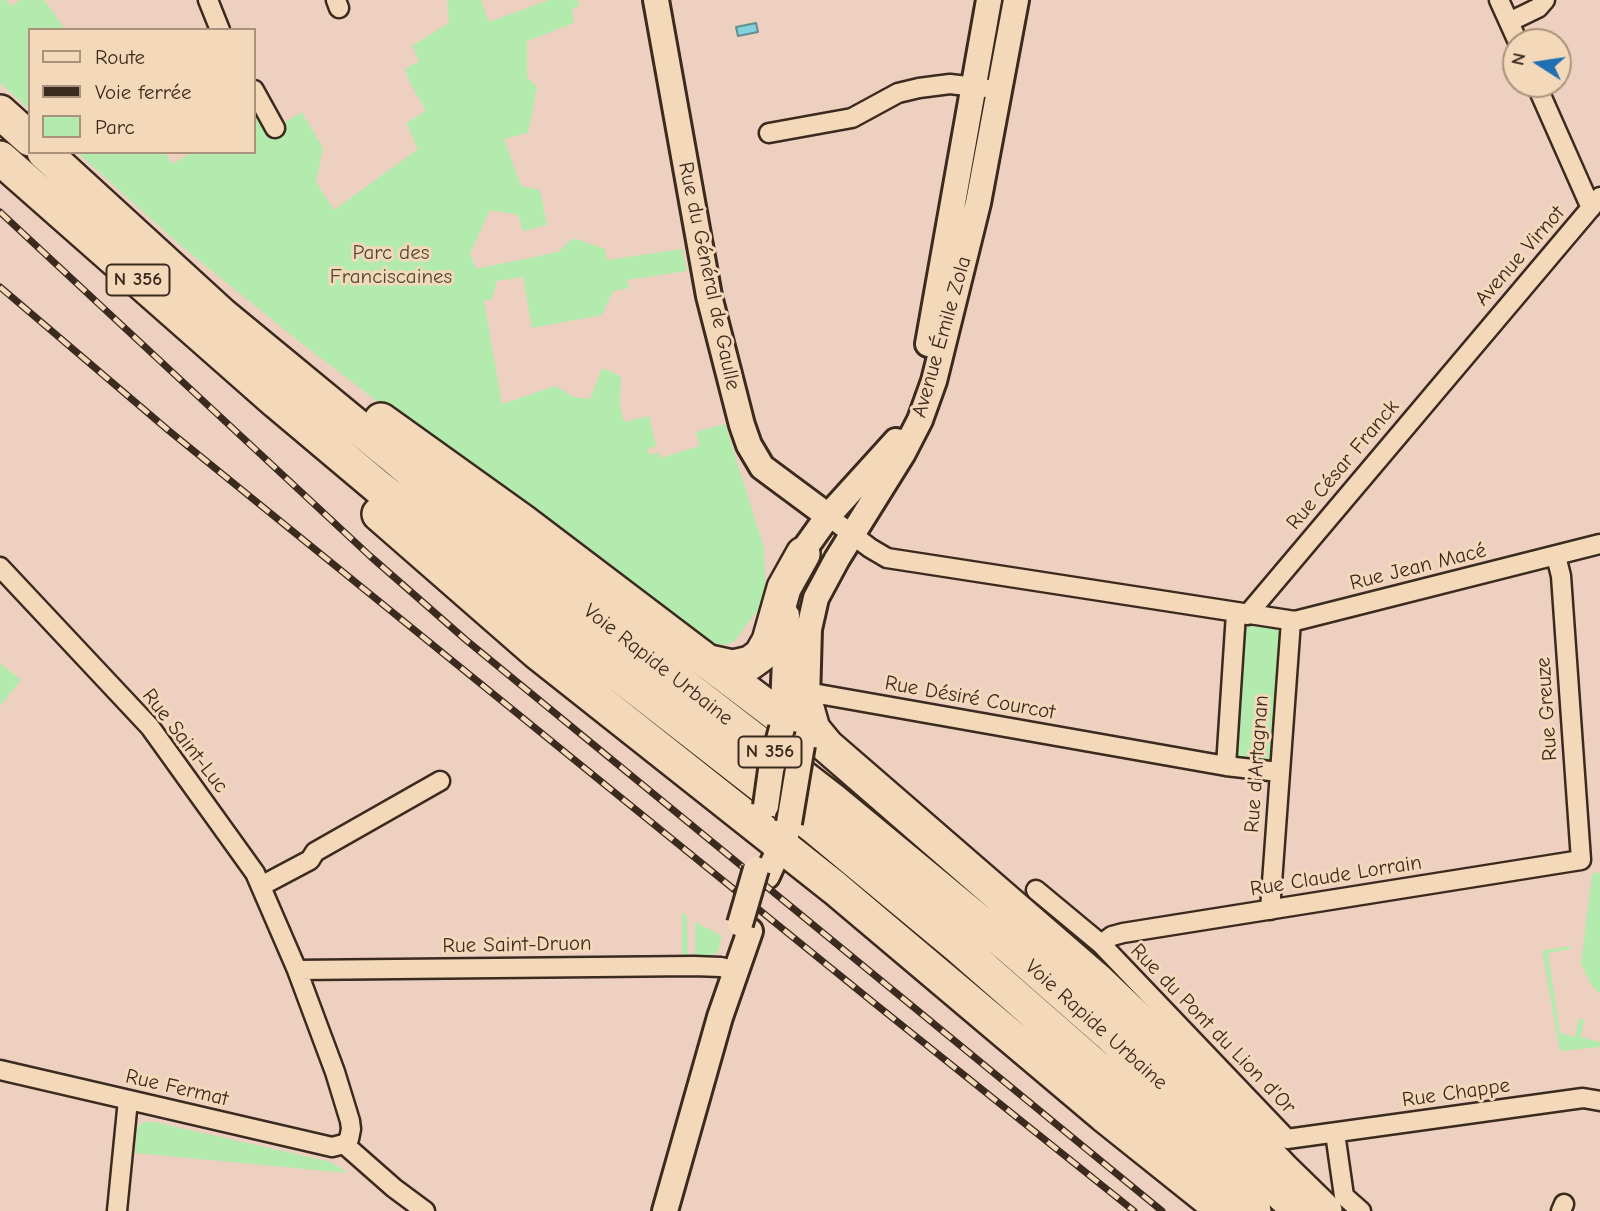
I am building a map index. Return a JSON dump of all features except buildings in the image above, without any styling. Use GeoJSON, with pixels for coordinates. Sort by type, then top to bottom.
{"type":"FeatureCollection","features":[{"type":"Feature","properties":{"kind":"highway"},"geometry":{"type":"LineString","coordinates":[[0,112],[28,137]]}},
{"type":"Feature","properties":{"kind":"highway","name":"Voie Rapide Urbaine"},"geometry":{"type":"LineString","coordinates":[[46,154],[222,315],[488,534],[831,799],[948,896],[1108,1032],[1300,1211]]}},
{"type":"Feature","properties":{"kind":"highway","name":"Voie Rapide Urbaine"},"geometry":{"type":"LineString","coordinates":[[0,158],[277,402],[418,519],[827,837],[1035,1013],[1160,1123],[1254,1211]]}},
{"type":"Feature","properties":{"kind":"highway"},"geometry":{"type":"LineString","coordinates":[[222,315],[289,348],[340,389],[710,662],[799,724],[1114,996],[1325,1211]]}},
{"type":"Feature","properties":{"kind":"highway"},"geometry":{"type":"LineString","coordinates":[[277,402],[318,459],[488,611],[872,918],[1104,1115],[1224,1211]]}},
{"type":"Feature","properties":{"kind":"highway"},"geometry":{"type":"LineString","coordinates":[[710,662],[733,667],[750,663],[761,655],[769,641],[785,588],[803,554]]}},
{"type":"Feature","properties":{"kind":"main road","name":"Rue du Général de Gaulle"},"geometry":{"type":"LineString","coordinates":[[656,0],[709,296],[742,425],[749,445],[762,467],[828,516]]}},
{"type":"Feature","properties":{"kind":"main road","name":"Avenue Émile Zola"},"geometry":{"type":"LineString","coordinates":[[799,724],[786,621],[791,590],[803,554],[828,516],[893,445],[913,405],[928,344],[989,0]]}},
{"type":"Feature","properties":{"kind":"main road","name":"Avenue Émile Zola"},"geometry":{"type":"LineString","coordinates":[[799,724],[811,613],[824,582],[903,453],[926,405],[975,216],[1016,0]]}},
{"type":"Feature","properties":{"kind":"main road","name":"Avenue Émile Zola"},"geometry":{"type":"LineString","coordinates":[[786,621],[799,684],[799,724]]}},
{"type":"Feature","properties":{"kind":"main road"},"geometry":{"type":"LineString","coordinates":[[665,1211],[771,837],[771,769],[799,724]]}},
{"type":"Feature","properties":{"kind":"street"},"geometry":{"type":"LineString","coordinates":[[208,0],[219,28]]}},
{"type":"Feature","properties":{"kind":"street"},"geometry":{"type":"LineString","coordinates":[[1499,0],[1512,28]]}},
{"type":"Feature","properties":{"kind":"street"},"geometry":{"type":"LineString","coordinates":[[1509,22],[1538,8],[1545,0]]}},
{"type":"Feature","properties":{"kind":"street"},"geometry":{"type":"LineString","coordinates":[[769,133],[852,118],[898,93],[909,90],[941,85],[974,86],[999,91]]}},
{"type":"Feature","properties":{"kind":"street"},"geometry":{"type":"LineString","coordinates":[[256,94],[275,128]]}},
{"type":"Feature","properties":{"kind":"street"},"geometry":{"type":"LineString","coordinates":[[1543,98],[1596,202]]}},
{"type":"Feature","properties":{"kind":"street","name":"Avenue Virnot"},"geometry":{"type":"LineString","coordinates":[[1474,345],[1596,202]]}},
{"type":"Feature","properties":{"kind":"street","name":"Rue César Franck"},"geometry":{"type":"LineString","coordinates":[[1241,614],[1474,345]]}},
{"type":"Feature","properties":{"kind":"street","name":"Rue Jean Macé"},"geometry":{"type":"LineString","coordinates":[[828,516],[887,558],[1291,621],[1600,544]]}},
{"type":"Feature","properties":{"kind":"street","name":"Rue Greuze"},"geometry":{"type":"LineString","coordinates":[[1556,556],[1562,591],[1581,860]]}},
{"type":"Feature","properties":{"kind":"street","name":"Rue Saint-Luc"},"geometry":{"type":"LineString","coordinates":[[0,567],[150,727],[238,848],[268,882],[351,1121],[349,1139],[344,1144]]}},
{"type":"Feature","properties":{"kind":"street"},"geometry":{"type":"LineString","coordinates":[[1226,766],[1241,614]]}},
{"type":"Feature","properties":{"kind":"street","name":"Rue d'Artagnan"},"geometry":{"type":"LineString","coordinates":[[1270,910],[1291,621]]}},
{"type":"Feature","properties":{"kind":"street","name":"Rue Désiré Courcot"},"geometry":{"type":"LineString","coordinates":[[799,724],[1125,749],[1279,772]]}},
{"type":"Feature","properties":{"kind":"street"},"geometry":{"type":"LineString","coordinates":[[268,882],[310,860],[315,852],[440,780]]}},
{"type":"Feature","properties":{"kind":"street","name":"Rue Claude Lorrain"},"geometry":{"type":"LineString","coordinates":[[1101,944],[1112,936],[1123,933],[1581,860]]}},
{"type":"Feature","properties":{"kind":"street"},"geometry":{"type":"LineString","coordinates":[[1036,890],[1101,944]]}},
{"type":"Feature","properties":{"kind":"street","name":"Rue du Pont du Lion d'Or"},"geometry":{"type":"LineString","coordinates":[[1101,944],[1287,1139],[1335,1133]]}},
{"type":"Feature","properties":{"kind":"street","name":"Rue Saint-Druon"},"geometry":{"type":"LineString","coordinates":[[297,970],[692,966],[732,970]]}},
{"type":"Feature","properties":{"kind":"street","name":"Rue Fermat"},"geometry":{"type":"LineString","coordinates":[[0,1070],[332,1147],[344,1144]]}},
{"type":"Feature","properties":{"kind":"street"},"geometry":{"type":"LineString","coordinates":[[123,1211],[117,1211],[128,1100]]}},
{"type":"Feature","properties":{"kind":"street","name":"Rue Chappe"},"geometry":{"type":"LineString","coordinates":[[1335,1133],[1592,1100]]}},
{"type":"Feature","properties":{"kind":"street"},"geometry":{"type":"LineString","coordinates":[[1335,1133],[1344,1196],[1361,1211]]}},
{"type":"Feature","properties":{"kind":"street"},"geometry":{"type":"LineString","coordinates":[[344,1144],[425,1211]]}},
{"type":"Feature","properties":{"kind":"green space"},"geometry":{"type":"Polygon","coordinates":[[[0,0],[6,0],[12,6],[20,0],[44,0],[65,28],[28,28],[28,108],[0,83],[0,0]]]}},
{"type":"Feature","properties":{"kind":"green space","name":"Parc des Franciscaines"},"geometry":{"type":"Polygon","coordinates":[[[447,0],[481,0],[489,22],[549,0],[578,0],[579,6],[572,9],[574,23],[527,41],[527,77],[537,87],[528,133],[504,139],[521,186],[540,190],[547,225],[523,231],[518,215],[490,210],[470,253],[476,269],[558,252],[573,238],[605,249],[607,260],[682,249],[687,271],[627,280],[629,288],[613,291],[602,315],[532,328],[523,277],[497,281],[492,299],[484,301],[502,404],[555,386],[574,397],[590,399],[602,368],[621,376],[620,405],[624,422],[649,416],[656,446],[648,449],[649,455],[659,453],[660,458],[700,446],[696,432],[725,424],[764,548],[766,599],[734,642],[725,645],[703,643],[455,461],[296,339],[180,245],[79,154],[166,154],[172,164],[190,154],[256,154],[256,119],[261,116],[275,128],[302,112],[323,148],[316,182],[334,210],[418,149],[406,123],[426,111],[405,69],[419,61],[412,46],[449,23],[447,0]]]}},
{"type":"Feature","properties":{"kind":"green space"},"geometry":{"type":"Polygon","coordinates":[[[813,547],[826,556],[802,618],[796,624],[796,606],[813,547]]]}},
{"type":"Feature","properties":{"kind":"green space"},"geometry":{"type":"Polygon","coordinates":[[[1253,624],[1273,626],[1281,633],[1271,756],[1264,762],[1243,762],[1236,758],[1234,751],[1244,629],[1253,624]]]}},
{"type":"Feature","properties":{"kind":"green space"},"geometry":{"type":"Polygon","coordinates":[[[0,663],[21,680],[0,706],[0,663]]]}},
{"type":"Feature","properties":{"kind":"green space"},"geometry":{"type":"Polygon","coordinates":[[[1600,872],[1600,994],[1592,986],[1581,964],[1592,874],[1600,872]]]}},
{"type":"Feature","properties":{"kind":"green space"},"geometry":{"type":"Polygon","coordinates":[[[682,912],[687,916],[688,958],[682,958],[682,912]]]}},
{"type":"Feature","properties":{"kind":"green space"},"geometry":{"type":"Polygon","coordinates":[[[695,922],[722,936],[718,952],[706,958],[695,957],[695,922]]]}},
{"type":"Feature","properties":{"kind":"green space"},"geometry":{"type":"Polygon","coordinates":[[[1570,946],[1570,949],[1548,953],[1560,1033],[1575,1037],[1579,1018],[1584,1020],[1581,1037],[1600,1042],[1600,1047],[1560,1051],[1542,951],[1570,946]]]}},
{"type":"Feature","properties":{"kind":"green space"},"geometry":{"type":"Polygon","coordinates":[[[143,1122],[155,1122],[331,1162],[348,1173],[135,1153],[137,1128],[143,1122]]]}},
{"type":"Feature","properties":{"kind":"water"},"geometry":{"type":"Polygon","coordinates":[[[756,23],[758,32],[738,36],[736,27],[756,23]]]}},
{"type":"Feature","properties":{"kind":"railway"},"geometry":{"type":"LineString","coordinates":[[0,212],[370,556],[466,640],[1162,1211]]}},
{"type":"Feature","properties":{"kind":"railway"},"geometry":{"type":"LineString","coordinates":[[0,287],[168,430],[1134,1211]]}}]}
